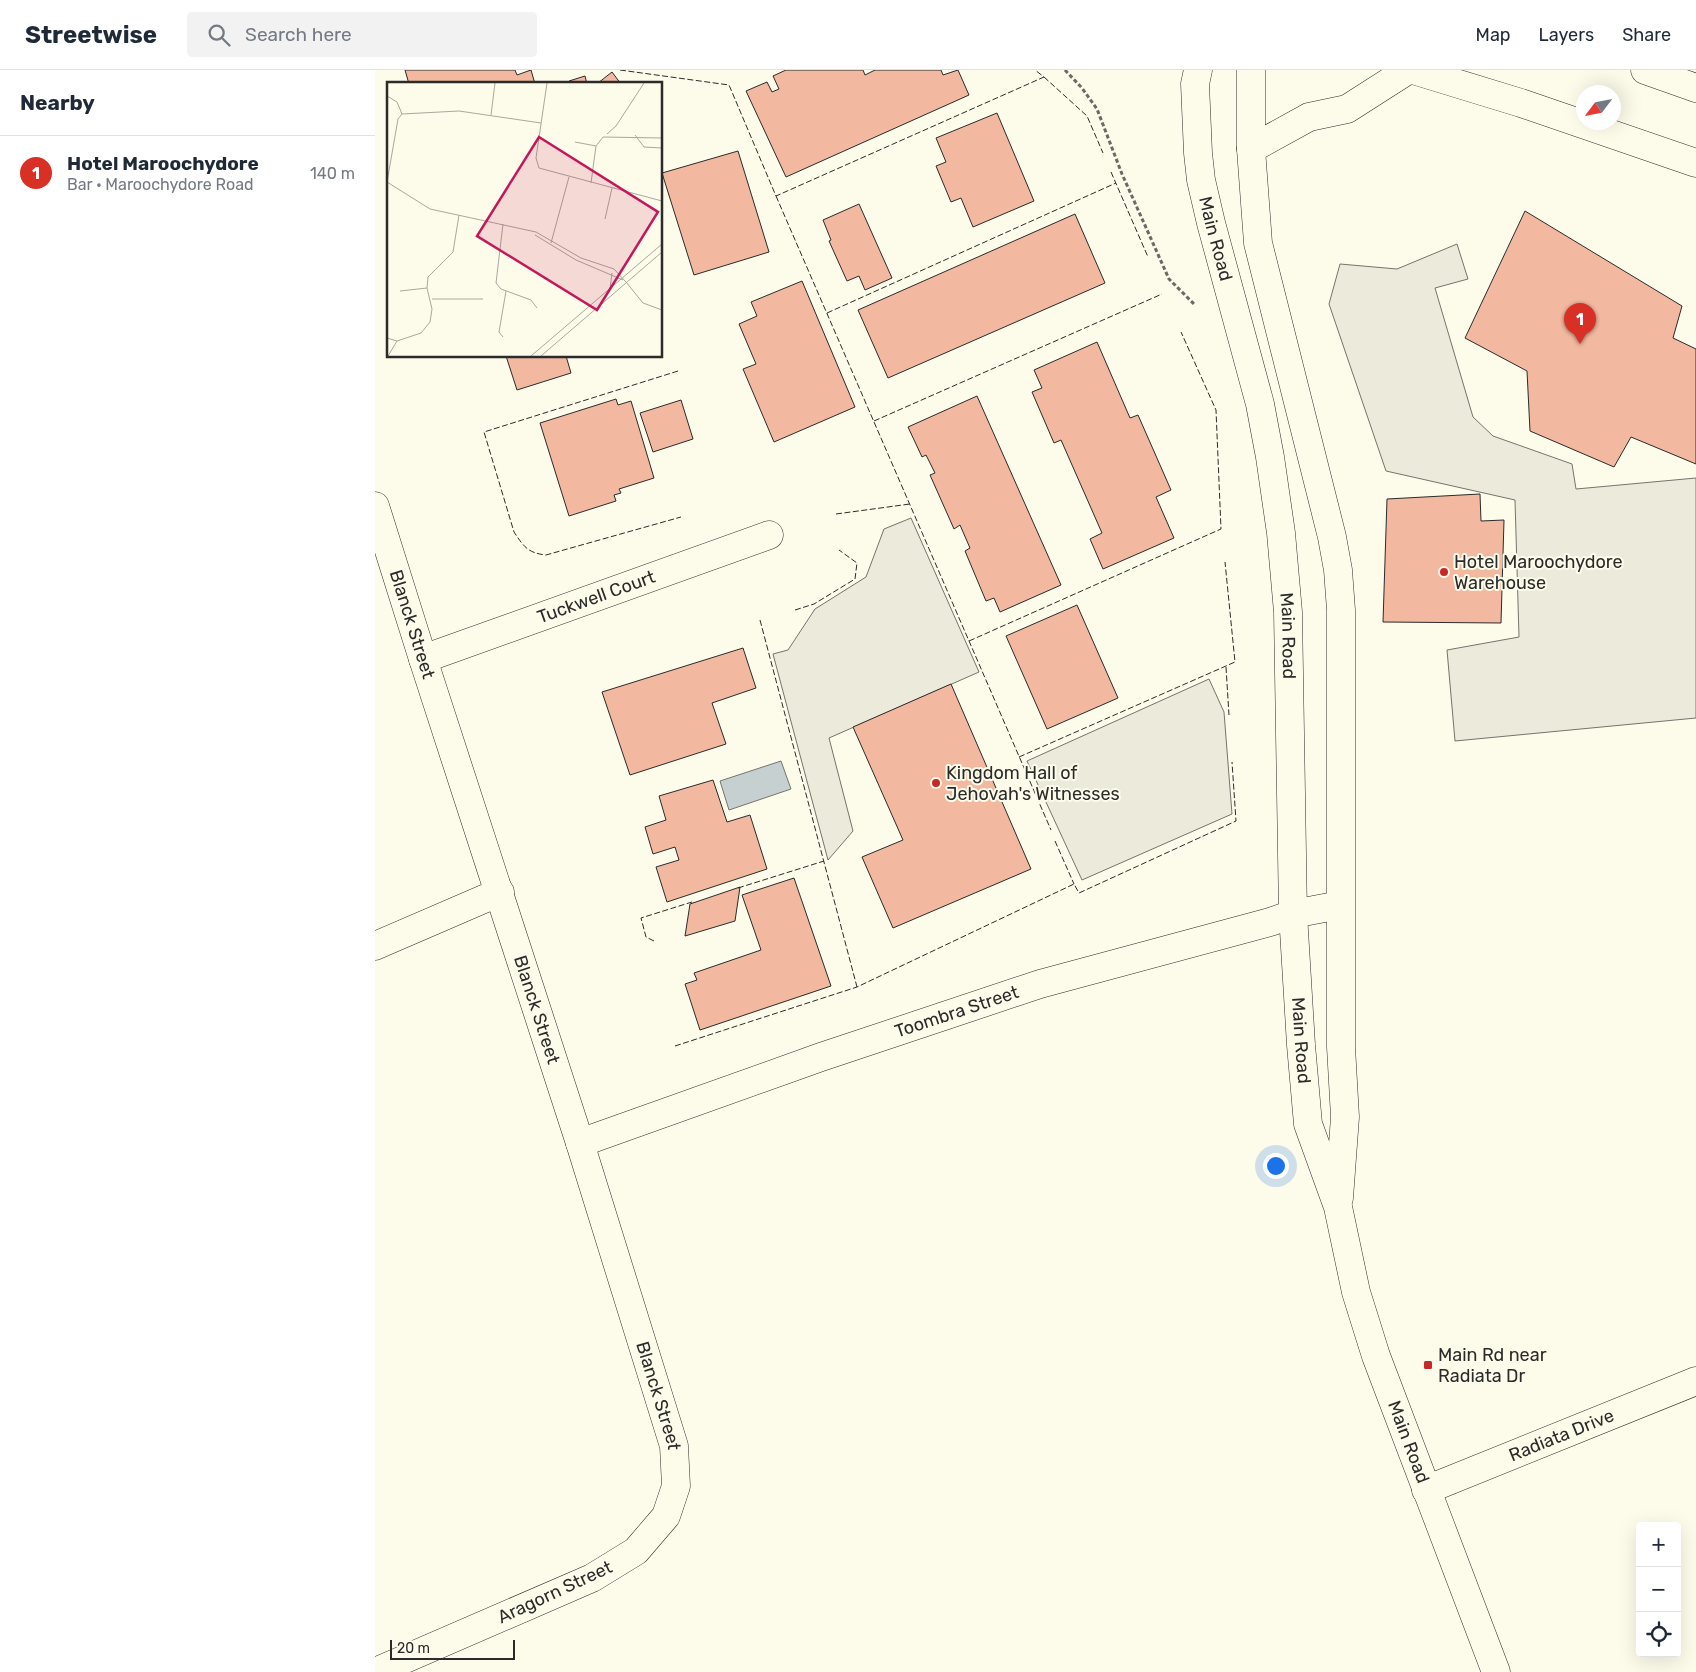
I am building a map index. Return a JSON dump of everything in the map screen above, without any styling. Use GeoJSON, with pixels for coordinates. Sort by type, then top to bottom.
{"type":"FeatureCollection","features":[{"type":"Feature","properties":{"kind":"main road","name":"Main Road"},"geometry":{"type":"LineString","coordinates":[[1198,70],[1195,84],[1201,180],[1211,224],[1260,404],[1281,533],[1288,612],[1293,914],[1308,1124],[1338,1207],[1356,1292],[1376,1356],[1496,1672]]}},
{"type":"Feature","properties":{"kind":"main road","name":"Main Road"},"geometry":{"type":"LineString","coordinates":[[1251,70],[1251,149],[1258,242],[1330,528],[1338,570],[1341,610],[1341,1047],[1345,1117],[1338,1207]]}},
{"type":"Feature","properties":{"kind":"main road"},"geometry":{"type":"LineString","coordinates":[[1251,149],[1309,117],[1347,109],[1408,70]]}},
{"type":"Feature","properties":{"kind":"main road"},"geometry":{"type":"LineString","coordinates":[[1413,70],[1521,103],[1696,163]]}},
{"type":"Feature","properties":{"kind":"main road"},"geometry":{"type":"LineString","coordinates":[[1645,70],[1696,88]]}},
{"type":"Feature","properties":{"kind":"main road","name":"Blanck Street"},"geometry":{"type":"LineString","coordinates":[[375,506],[581,1143],[674,1446],[676,1486],[666,1516]]}},
{"type":"Feature","properties":{"kind":"main road","name":"Tuckwell Court"},"geometry":{"type":"LineString","coordinates":[[423,659],[769,535]]}},
{"type":"Feature","properties":{"kind":"main road"},"geometry":{"type":"LineString","coordinates":[[375,946],[499,892]]}},
{"type":"Feature","properties":{"kind":"main road","name":"Toombra Street"},"geometry":{"type":"LineString","coordinates":[[581,1143],[821,1057],[1040,984],[1270,922],[1293,914],[1340,905]]}},
{"type":"Feature","properties":{"kind":"main road","name":"Radiata Drive"},"geometry":{"type":"LineString","coordinates":[[1426,1490],[1696,1381]]}},
{"type":"Feature","properties":{"kind":"main road","name":"Aragorn Street"},"geometry":{"type":"LineString","coordinates":[[375,1672],[592,1578],[636,1551],[666,1516]]}},
{"type":"Feature","properties":{"kind":"path"},"geometry":{"type":"LineString","coordinates":[[1065,70],[1082,88],[1097,109],[1122,174],[1169,279],[1199,310]]}},
{"type":"Feature","properties":{"kind":"shaded area"},"geometry":{"type":"Polygon","coordinates":[[[1457,244],[1468,279],[1435,288],[1473,417],[1493,436],[1572,464],[1576,489],[1696,478],[1696,718],[1455,741],[1447,650],[1519,637],[1515,500],[1386,471],[1329,304],[1340,264],[1397,269],[1457,244]]]}},
{"type":"Feature","properties":{"kind":"shaded area"},"geometry":{"type":"Polygon","coordinates":[[[911,518],[979,672],[829,738],[853,831],[828,860],[773,654],[788,650],[815,609],[866,577],[884,529],[911,518]]]}},
{"type":"Feature","properties":{"kind":"shaded area"},"geometry":{"type":"Polygon","coordinates":[[[1209,679],[1224,712],[1232,814],[1082,880],[1027,761],[1209,679]]]}},
{"type":"Feature","properties":{"kind":"shaded area"},"geometry":{"type":"Polygon","coordinates":[[[781,761],[791,789],[729,810],[720,781],[781,761]]]}},
{"type":"Feature","properties":{"kind":"building"},"geometry":{"type":"Polygon","coordinates":[[[405,70],[515,70],[517,75],[531,70],[534,82],[408,82],[405,70]]]}},
{"type":"Feature","properties":{"kind":"building"},"geometry":{"type":"Polygon","coordinates":[[[786,70],[863,70],[865,75],[875,70],[941,70],[943,75],[958,70],[969,95],[786,177],[746,91],[767,82],[772,92],[779,89],[773,76],[786,70]]]}},
{"type":"Feature","properties":{"kind":"building"},"geometry":{"type":"Polygon","coordinates":[[[612,72],[620,82],[599,82],[612,72]]]}},
{"type":"Feature","properties":{"kind":"building"},"geometry":{"type":"Polygon","coordinates":[[[585,76],[586,82],[569,82],[585,76]]]}},
{"type":"Feature","properties":{"kind":"building"},"geometry":{"type":"Polygon","coordinates":[[[997,113],[1034,201],[973,227],[961,198],[951,202],[936,166],[946,162],[936,138],[997,113]]]}},
{"type":"Feature","properties":{"kind":"building"},"geometry":{"type":"Polygon","coordinates":[[[738,151],[769,252],[694,275],[663,173],[738,151]]]}},
{"type":"Feature","properties":{"kind":"building"},"geometry":{"type":"Polygon","coordinates":[[[859,204],[892,278],[865,290],[859,276],[847,281],[829,241],[831,240],[823,220],[859,204]]]}},
{"type":"Feature","properties":{"kind":"building"},"geometry":{"type":"Polygon","coordinates":[[[1525,211],[1682,306],[1673,338],[1696,349],[1696,464],[1631,437],[1614,467],[1530,431],[1527,371],[1465,338],[1525,211]]]}},
{"type":"Feature","properties":{"kind":"building"},"geometry":{"type":"Polygon","coordinates":[[[1075,214],[1105,283],[888,378],[858,310],[1075,214]]]}},
{"type":"Feature","properties":{"kind":"building"},"geometry":{"type":"Polygon","coordinates":[[[802,281],[855,407],[774,442],[743,369],[756,364],[739,324],[757,316],[751,302],[802,281]]]}},
{"type":"Feature","properties":{"kind":"building"},"geometry":{"type":"Polygon","coordinates":[[[1097,342],[1130,418],[1138,415],[1171,490],[1156,497],[1174,538],[1103,569],[1090,539],[1102,533],[1061,440],[1054,443],[1032,392],[1042,388],[1034,370],[1097,342]]]}},
{"type":"Feature","properties":{"kind":"building"},"geometry":{"type":"Polygon","coordinates":[[[507,358],[567,358],[571,373],[517,390],[507,358]]]}},
{"type":"Feature","properties":{"kind":"building"},"geometry":{"type":"Polygon","coordinates":[[[977,396],[1061,585],[1000,612],[994,598],[986,601],[965,551],[970,548],[960,525],[954,529],[930,475],[935,473],[926,455],[922,457],[908,427],[977,396]]]}},
{"type":"Feature","properties":{"kind":"building"},"geometry":{"type":"Polygon","coordinates":[[[616,399],[618,405],[631,401],[654,478],[619,489],[621,493],[614,495],[616,501],[569,516],[540,423],[616,399]]]}},
{"type":"Feature","properties":{"kind":"building"},"geometry":{"type":"Polygon","coordinates":[[[681,400],[693,439],[653,452],[640,413],[681,400]]]}},
{"type":"Feature","properties":{"kind":"building","name":"Hotel Maroochydore Warehouse"},"geometry":{"type":"Polygon","coordinates":[[[1480,494],[1481,521],[1504,520],[1501,623],[1383,622],[1387,499],[1480,494]]]}},
{"type":"Feature","properties":{"kind":"building"},"geometry":{"type":"Polygon","coordinates":[[[1077,605],[1118,698],[1047,729],[1006,636],[1077,605]]]}},
{"type":"Feature","properties":{"kind":"building"},"geometry":{"type":"Polygon","coordinates":[[[743,648],[756,688],[712,703],[726,744],[630,775],[602,692],[743,648]]]}},
{"type":"Feature","properties":{"kind":"building","name":"Kingdom Hall of Jehovah's Witnesses"},"geometry":{"type":"Polygon","coordinates":[[[951,684],[1031,869],[893,928],[862,857],[903,840],[853,727],[951,684]]]}},
{"type":"Feature","properties":{"kind":"building"},"geometry":{"type":"Polygon","coordinates":[[[713,780],[727,822],[750,815],[767,869],[667,902],[656,867],[679,860],[675,847],[653,854],[645,827],[666,820],[659,796],[713,780]]]}},
{"type":"Feature","properties":{"kind":"building"},"geometry":{"type":"Polygon","coordinates":[[[794,878],[831,986],[700,1030],[685,984],[697,980],[694,973],[761,950],[742,895],[794,878]]]}},
{"type":"Feature","properties":{"kind":"building"},"geometry":{"type":"Polygon","coordinates":[[[740,887],[735,921],[685,936],[690,904],[740,887]]]}},
{"type":"Feature","properties":{"kind":"fence"},"geometry":{"type":"LineString","coordinates":[[620,70],[729,85],[776,196],[1044,77],[1035,70]]}},
{"type":"Feature","properties":{"kind":"fence"},"geometry":{"type":"LineString","coordinates":[[1044,77],[1087,116],[1103,153]]}},
{"type":"Feature","properties":{"kind":"fence"},"geometry":{"type":"LineString","coordinates":[[1111,172],[1148,257]]}},
{"type":"Feature","properties":{"kind":"fence"},"geometry":{"type":"LineString","coordinates":[[827,313],[1116,183]]}},
{"type":"Feature","properties":{"kind":"fence"},"geometry":{"type":"LineString","coordinates":[[776,196],[1051,830]]}},
{"type":"Feature","properties":{"kind":"fence"},"geometry":{"type":"LineString","coordinates":[[874,421],[1162,294]]}},
{"type":"Feature","properties":{"kind":"fence"},"geometry":{"type":"LineString","coordinates":[[969,641],[1221,529],[1216,410],[1181,332]]}},
{"type":"Feature","properties":{"kind":"fence"},"geometry":{"type":"LineString","coordinates":[[678,371],[484,432],[514,532],[524,545],[535,553],[546,555],[681,517]]}},
{"type":"Feature","properties":{"kind":"fence"},"geometry":{"type":"LineString","coordinates":[[836,514],[910,504]]}},
{"type":"Feature","properties":{"kind":"fence"},"geometry":{"type":"LineString","coordinates":[[795,610],[814,604],[855,579],[857,563],[839,550]]}},
{"type":"Feature","properties":{"kind":"fence"},"geometry":{"type":"LineString","coordinates":[[1019,757],[1235,662],[1225,562]]}},
{"type":"Feature","properties":{"kind":"fence"},"geometry":{"type":"LineString","coordinates":[[760,620],[857,987]]}},
{"type":"Feature","properties":{"kind":"fence"},"geometry":{"type":"LineString","coordinates":[[1226,667],[1229,715]]}},
{"type":"Feature","properties":{"kind":"fence"},"geometry":{"type":"LineString","coordinates":[[675,1046],[857,987],[1074,884],[1079,893],[1236,821],[1232,762]]}},
{"type":"Feature","properties":{"kind":"fence"},"geometry":{"type":"LineString","coordinates":[[1055,841],[1074,884]]}},
{"type":"Feature","properties":{"kind":"fence"},"geometry":{"type":"LineString","coordinates":[[738,888],[824,861]]}},
{"type":"Feature","properties":{"kind":"fence"},"geometry":{"type":"LineString","coordinates":[[654,941],[646,937],[641,918],[692,902]]}},
{"type":"Feature","properties":{"kind":"place","name":"Hotel Maroochydore"},"geometry":{"type":"Point","coordinates":[1580,344]}},
{"type":"Feature","properties":{"kind":"place","name":"Hotel Maroochydore Warehouse"},"geometry":{"type":"Point","coordinates":[1444,572]}},
{"type":"Feature","properties":{"kind":"place","name":"Kingdom Hall of Jehovah's Witnesses"},"geometry":{"type":"Point","coordinates":[936,783]}},
{"type":"Feature","properties":{"kind":"place","name":"Main Rd near Radiata Dr"},"geometry":{"type":"Point","coordinates":[1428,1365]}}]}
